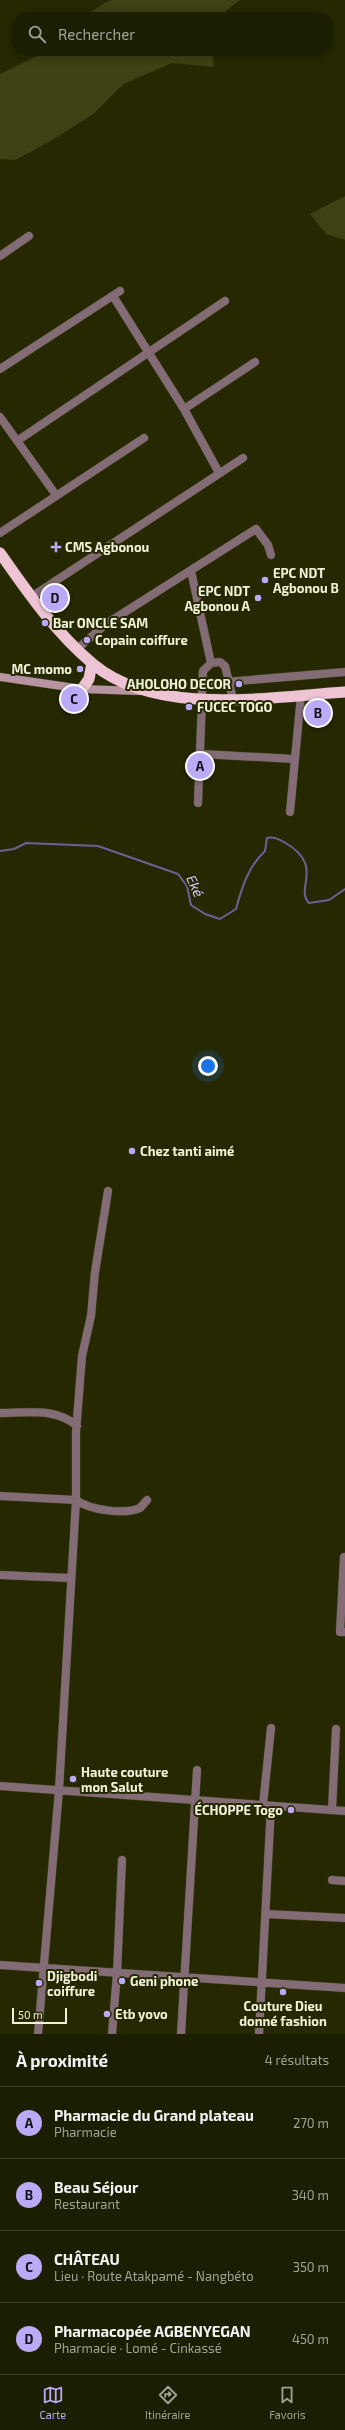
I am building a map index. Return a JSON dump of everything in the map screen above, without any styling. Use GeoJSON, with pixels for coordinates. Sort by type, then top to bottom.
{"type":"FeatureCollection","features":[{"type":"Feature","properties":{"kind":"highway"},"geometry":{"type":"LineString","coordinates":[[0,553],[56,630],[92,663],[123,681],[150,691],[202,693],[248,698],[345,692]]}},
{"type":"Feature","properties":{"kind":"highway"},"geometry":{"type":"LineString","coordinates":[[80,652],[140,682],[174,691],[232,695],[248,698]]}},
{"type":"Feature","properties":{"kind":"highway"},"geometry":{"type":"LineString","coordinates":[[82,689],[89,679],[92,663]]}},
{"type":"Feature","properties":{"kind":"main road"},"geometry":{"type":"LineString","coordinates":[[0,677],[82,689],[150,691]]}},
{"type":"Feature","properties":{"kind":"street"},"geometry":{"type":"LineString","coordinates":[[0,256],[29,236]]}},
{"type":"Feature","properties":{"kind":"street"},"geometry":{"type":"LineString","coordinates":[[0,369],[116,293],[148,352],[184,409],[218,471]]}},
{"type":"Feature","properties":{"kind":"street"},"geometry":{"type":"LineString","coordinates":[[17,441],[225,301]]}},
{"type":"Feature","properties":{"kind":"street"},"geometry":{"type":"LineString","coordinates":[[184,409],[255,362]]}},
{"type":"Feature","properties":{"kind":"street"},"geometry":{"type":"LineString","coordinates":[[0,417],[56,495]]}},
{"type":"Feature","properties":{"kind":"street"},"geometry":{"type":"LineString","coordinates":[[0,533],[144,438]]}},
{"type":"Feature","properties":{"kind":"street"},"geometry":{"type":"LineString","coordinates":[[31,597],[218,471],[243,458]]}},
{"type":"Feature","properties":{"kind":"street"},"geometry":{"type":"LineString","coordinates":[[80,652],[106,624],[256,529],[268,545],[272,555]]}},
{"type":"Feature","properties":{"kind":"street"},"geometry":{"type":"LineString","coordinates":[[191,571],[211,663]]}},
{"type":"Feature","properties":{"kind":"street"},"geometry":{"type":"LineString","coordinates":[[198,803],[203,671],[211,663],[220,662],[225,666],[232,695]]}},
{"type":"Feature","properties":{"kind":"street"},"geometry":{"type":"LineString","coordinates":[[202,693],[230,682],[345,672]]}},
{"type":"Feature","properties":{"kind":"street"},"geometry":{"type":"LineString","coordinates":[[290,812],[301,695]]}},
{"type":"Feature","properties":{"kind":"street"},"geometry":{"type":"LineString","coordinates":[[201,754],[294,758]]}},
{"type":"Feature","properties":{"kind":"street"},"geometry":{"type":"LineString","coordinates":[[38,2034],[42,1968],[59,1790],[70,1578],[76,1500],[77,1426],[82,1356],[91,1316],[95,1272],[108,1191]]}},
{"type":"Feature","properties":{"kind":"street"},"geometry":{"type":"LineString","coordinates":[[0,1412],[53,1413],[67,1417],[77,1426]]}},
{"type":"Feature","properties":{"kind":"street"},"geometry":{"type":"LineString","coordinates":[[0,1496],[76,1500],[85,1506],[119,1513],[140,1508],[147,1500]]}},
{"type":"Feature","properties":{"kind":"street"},"geometry":{"type":"LineString","coordinates":[[344,1557],[340,1632],[345,1632]]}},
{"type":"Feature","properties":{"kind":"street"},"geometry":{"type":"LineString","coordinates":[[0,1575],[70,1578]]}},
{"type":"Feature","properties":{"kind":"street"},"geometry":{"type":"LineString","coordinates":[[259,2034],[266,1914],[267,1805],[271,1728]]}},
{"type":"Feature","properties":{"kind":"street"},"geometry":{"type":"LineString","coordinates":[[332,1810],[336,1732],[345,1731]]}},
{"type":"Feature","properties":{"kind":"street"},"geometry":{"type":"LineString","coordinates":[[181,2034],[197,1770]]}},
{"type":"Feature","properties":{"kind":"street"},"geometry":{"type":"LineString","coordinates":[[0,1786],[345,1811]]}},
{"type":"Feature","properties":{"kind":"street"},"geometry":{"type":"LineString","coordinates":[[112,2034],[117,1972],[122,1860]]}},
{"type":"Feature","properties":{"kind":"street"},"geometry":{"type":"LineString","coordinates":[[332,1880],[345,1882]]}},
{"type":"Feature","properties":{"kind":"street"},"geometry":{"type":"LineString","coordinates":[[266,1914],[345,1918]]}},
{"type":"Feature","properties":{"kind":"street"},"geometry":{"type":"LineString","coordinates":[[0,1965],[185,1976],[262,1984],[345,1988]]}},
{"type":"Feature","properties":{"kind":"green space"},"geometry":{"type":"Polygon","coordinates":[[[110,0],[240,0],[224,12],[90,12],[110,0]]]}},
{"type":"Feature","properties":{"kind":"green space"},"geometry":{"type":"Polygon","coordinates":[[[37,56],[213,56],[214,67],[172,63],[124,84],[92,115],[49,142],[15,160],[0,159],[0,74],[37,56]]]}},
{"type":"Feature","properties":{"kind":"green space"},"geometry":{"type":"Polygon","coordinates":[[[345,196],[345,240],[326,234],[310,214],[345,196]]]}},
{"type":"Feature","properties":{"kind":"waterway","name":"Eké"},"geometry":{"type":"LineString","coordinates":[[0,851],[14,849],[26,843],[98,846],[178,874],[187,886],[191,905],[205,914],[220,919],[236,909],[243,885],[254,864],[265,851],[267,838],[269,837],[284,842],[297,851],[304,860],[307,876],[305,897],[309,903],[329,900],[345,889]]}},
{"type":"Feature","properties":{"kind":"place","name":"CMS Agbonou"},"geometry":{"type":"Point","coordinates":[56,547]}},
{"type":"Feature","properties":{"kind":"place","name":"EPC NDT Agbonou B"},"geometry":{"type":"Point","coordinates":[265,580]}},
{"type":"Feature","properties":{"kind":"place","name":"Pharmacopée AGBENYEGAN"},"geometry":{"type":"Point","coordinates":[55,598]}},
{"type":"Feature","properties":{"kind":"place","name":"EPC NDT Agbonou A"},"geometry":{"type":"Point","coordinates":[258,598]}},
{"type":"Feature","properties":{"kind":"place","name":"Bar ONCLE SAM"},"geometry":{"type":"Point","coordinates":[45,623]}},
{"type":"Feature","properties":{"kind":"place","name":"Copain coiffure"},"geometry":{"type":"Point","coordinates":[87,640]}},
{"type":"Feature","properties":{"kind":"place","name":"MC momo"},"geometry":{"type":"Point","coordinates":[80,669]}},
{"type":"Feature","properties":{"kind":"place","name":"AHOLOHO DECOR"},"geometry":{"type":"Point","coordinates":[239,684]}},
{"type":"Feature","properties":{"kind":"place","name":"CHÂTEAU"},"geometry":{"type":"Point","coordinates":[74,699]}},
{"type":"Feature","properties":{"kind":"place","name":"FUCEC TOGO"},"geometry":{"type":"Point","coordinates":[189,707]}},
{"type":"Feature","properties":{"kind":"place","name":"Beau Séjour"},"geometry":{"type":"Point","coordinates":[318,713]}},
{"type":"Feature","properties":{"kind":"place","name":"Pharmacie du Grand plateau"},"geometry":{"type":"Point","coordinates":[200,766]}},
{"type":"Feature","properties":{"kind":"place","name":"Chez tanti aimé"},"geometry":{"type":"Point","coordinates":[132,1151]}},
{"type":"Feature","properties":{"kind":"place","name":"Haute couture mon Salut"},"geometry":{"type":"Point","coordinates":[73,1779]}},
{"type":"Feature","properties":{"kind":"place","name":"ÉCHOPPE Togo"},"geometry":{"type":"Point","coordinates":[291,1810]}},
{"type":"Feature","properties":{"kind":"place","name":"Geni phone"},"geometry":{"type":"Point","coordinates":[122,1981]}},
{"type":"Feature","properties":{"kind":"place","name":"Djigbodi coiffure"},"geometry":{"type":"Point","coordinates":[39,1983]}},
{"type":"Feature","properties":{"kind":"place","name":"Couture Dieu donné fashion"},"geometry":{"type":"Point","coordinates":[283,1992]}},
{"type":"Feature","properties":{"kind":"place","name":"Etb yovo"},"geometry":{"type":"Point","coordinates":[107,2014]}}]}
